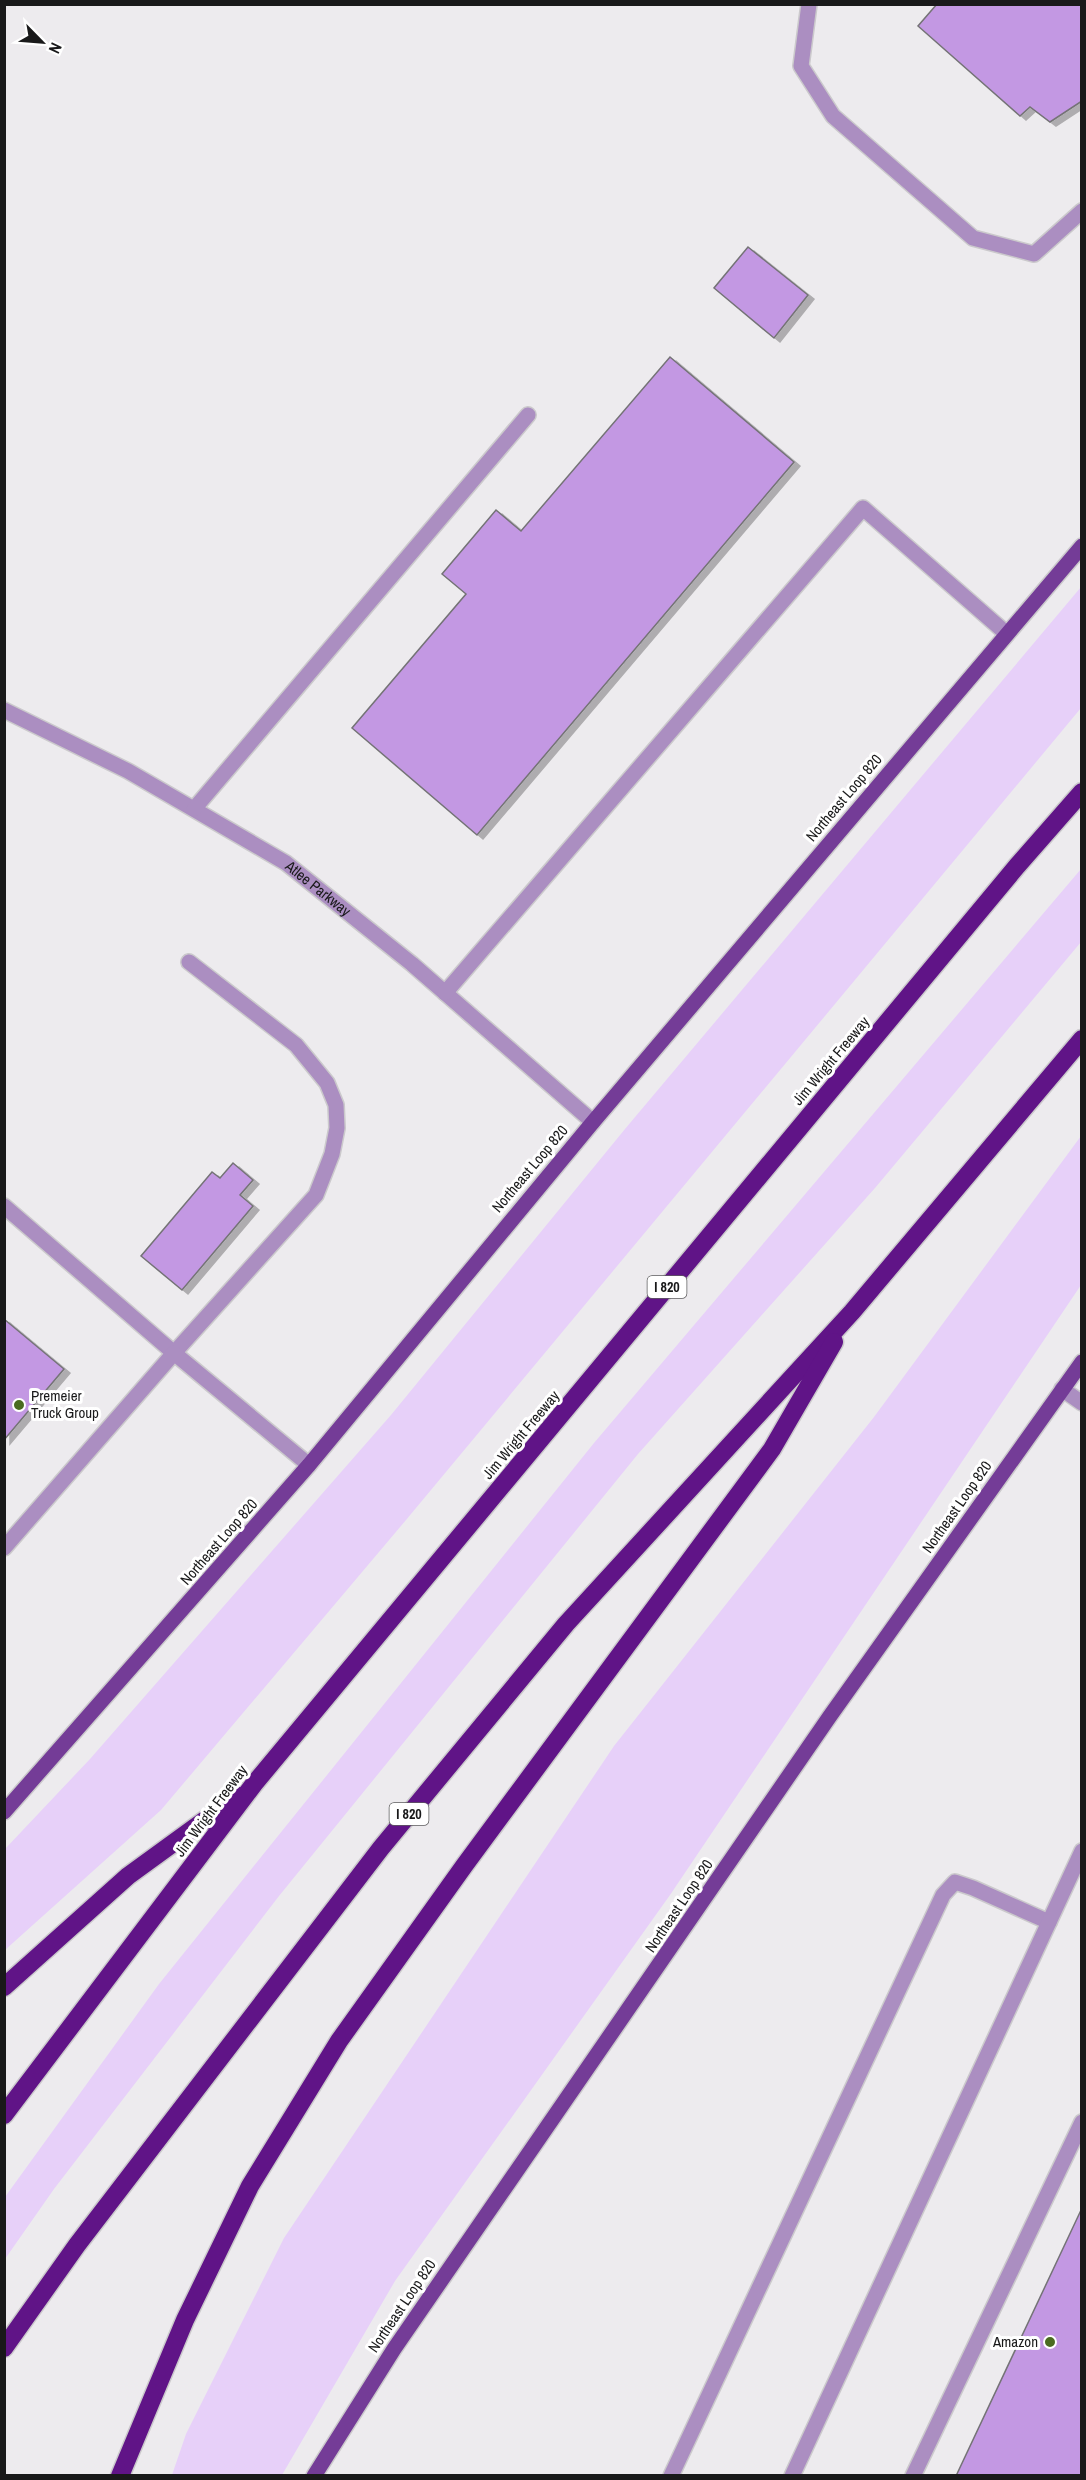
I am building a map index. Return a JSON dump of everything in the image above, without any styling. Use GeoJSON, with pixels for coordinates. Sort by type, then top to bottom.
{"type":"FeatureCollection","features":[{"type":"Feature","properties":{"kind":"highway","name":"Jim Wright Freeway"},"geometry":{"type":"LineString","coordinates":[[4,2115],[254,1784],[1009,876],[1082,792]]}},
{"type":"Feature","properties":{"kind":"highway","name":"I 820"},"geometry":{"type":"LineString","coordinates":[[4,2348],[77,2245],[388,1839],[566,1624],[852,1312],[1082,1039]]}},
{"type":"Feature","properties":{"kind":"highway"},"geometry":{"type":"LineString","coordinates":[[120,2475],[185,2320],[250,2186],[339,2041],[464,1866],[772,1449],[852,1312]]}},
{"type":"Feature","properties":{"kind":"highway"},"geometry":{"type":"LineString","coordinates":[[4,1987],[128,1876],[254,1784]]}},
{"type":"Feature","properties":{"kind":"main road","name":"Northeast Loop 820"},"geometry":{"type":"LineString","coordinates":[[4,1812],[309,1465],[593,1122],[1082,546]]}},
{"type":"Feature","properties":{"kind":"main road","name":"Northeast Loop 820"},"geometry":{"type":"LineString","coordinates":[[314,2475],[400,2340],[830,1716],[1082,1362]]}},
{"type":"Feature","properties":{"kind":"street"},"geometry":{"type":"LineString","coordinates":[[809,4],[801,66],[833,116],[973,238],[1034,254],[1082,211]]}},
{"type":"Feature","properties":{"kind":"street"},"geometry":{"type":"LineString","coordinates":[[194,809],[528,415]]}},
{"type":"Feature","properties":{"kind":"street"},"geometry":{"type":"LineString","coordinates":[[445,993],[863,508],[1007,634]]}},
{"type":"Feature","properties":{"kind":"street","name":"Atlee Parkway"},"geometry":{"type":"LineString","coordinates":[[4,710],[128,771],[286,863],[445,993],[593,1122]]}},
{"type":"Feature","properties":{"kind":"street"},"geometry":{"type":"LineString","coordinates":[[4,1548],[316,1195],[332,1154],[336,1128],[336,1105],[327,1083],[296,1045],[189,962]]}},
{"type":"Feature","properties":{"kind":"street"},"geometry":{"type":"LineString","coordinates":[[4,1206],[174,1353],[309,1465]]}},
{"type":"Feature","properties":{"kind":"street"},"geometry":{"type":"LineString","coordinates":[[1062,1389],[1082,1402]]}},
{"type":"Feature","properties":{"kind":"street"},"geometry":{"type":"LineString","coordinates":[[792,2475],[1082,1851]]}},
{"type":"Feature","properties":{"kind":"street"},"geometry":{"type":"LineString","coordinates":[[670,2475],[943,1895],[955,1882],[1048,1922]]}},
{"type":"Feature","properties":{"kind":"street"},"geometry":{"type":"LineString","coordinates":[[914,2475],[1082,2122]]}},
{"type":"Feature","properties":{"kind":"shaded area"},"geometry":{"type":"Polygon","coordinates":[[[1081,587],[1081,708],[406,1520],[161,1810],[5,1950],[5,1849],[90,1759],[391,1415],[625,1129],[1081,587]]]}},
{"type":"Feature","properties":{"kind":"shaded area"},"geometry":{"type":"Polygon","coordinates":[[[1081,869],[1081,942],[875,1188],[638,1454],[279,1896],[54,2189],[5,2259],[5,2197],[159,1984],[594,1443],[1081,869]]]}},
{"type":"Feature","properties":{"kind":"shaded area"},"geometry":{"type":"Polygon","coordinates":[[[1081,1136],[1081,1285],[670,1895],[395,2281],[282,2475],[172,2475],[186,2434],[284,2238],[614,1746],[874,1417],[1081,1136]]]}},
{"type":"Feature","properties":{"kind":"building"},"geometry":{"type":"Polygon","coordinates":[[[937,4],[1082,4],[1082,101],[1050,122],[1030,107],[1020,116],[918,26],[937,4]]]}},
{"type":"Feature","properties":{"kind":"building"},"geometry":{"type":"Polygon","coordinates":[[[748,247],[808,295],[774,338],[714,288],[748,247]]]}},
{"type":"Feature","properties":{"kind":"building"},"geometry":{"type":"Polygon","coordinates":[[[670,357],[794,462],[477,835],[352,728],[466,594],[442,574],[496,510],[521,531],[670,357]]]}},
{"type":"Feature","properties":{"kind":"building"},"geometry":{"type":"Polygon","coordinates":[[[233,1163],[253,1180],[240,1195],[253,1206],[182,1290],[141,1256],[212,1172],[220,1178],[233,1163]]]}},
{"type":"Feature","properties":{"kind":"building","name":"Premeier Truck Group"},"geometry":{"type":"Polygon","coordinates":[[[4,1319],[64,1369],[4,1440],[4,1319]]]}},
{"type":"Feature","properties":{"kind":"building","name":"Amazon"},"geometry":{"type":"Polygon","coordinates":[[[1082,2208],[1082,2476],[956,2476],[1082,2208]]]}},
{"type":"Feature","properties":{"kind":"place","name":"Premeier Truck Group"},"geometry":{"type":"Point","coordinates":[19,1405]}},
{"type":"Feature","properties":{"kind":"place","name":"Amazon"},"geometry":{"type":"Point","coordinates":[1050,2342]}}]}
